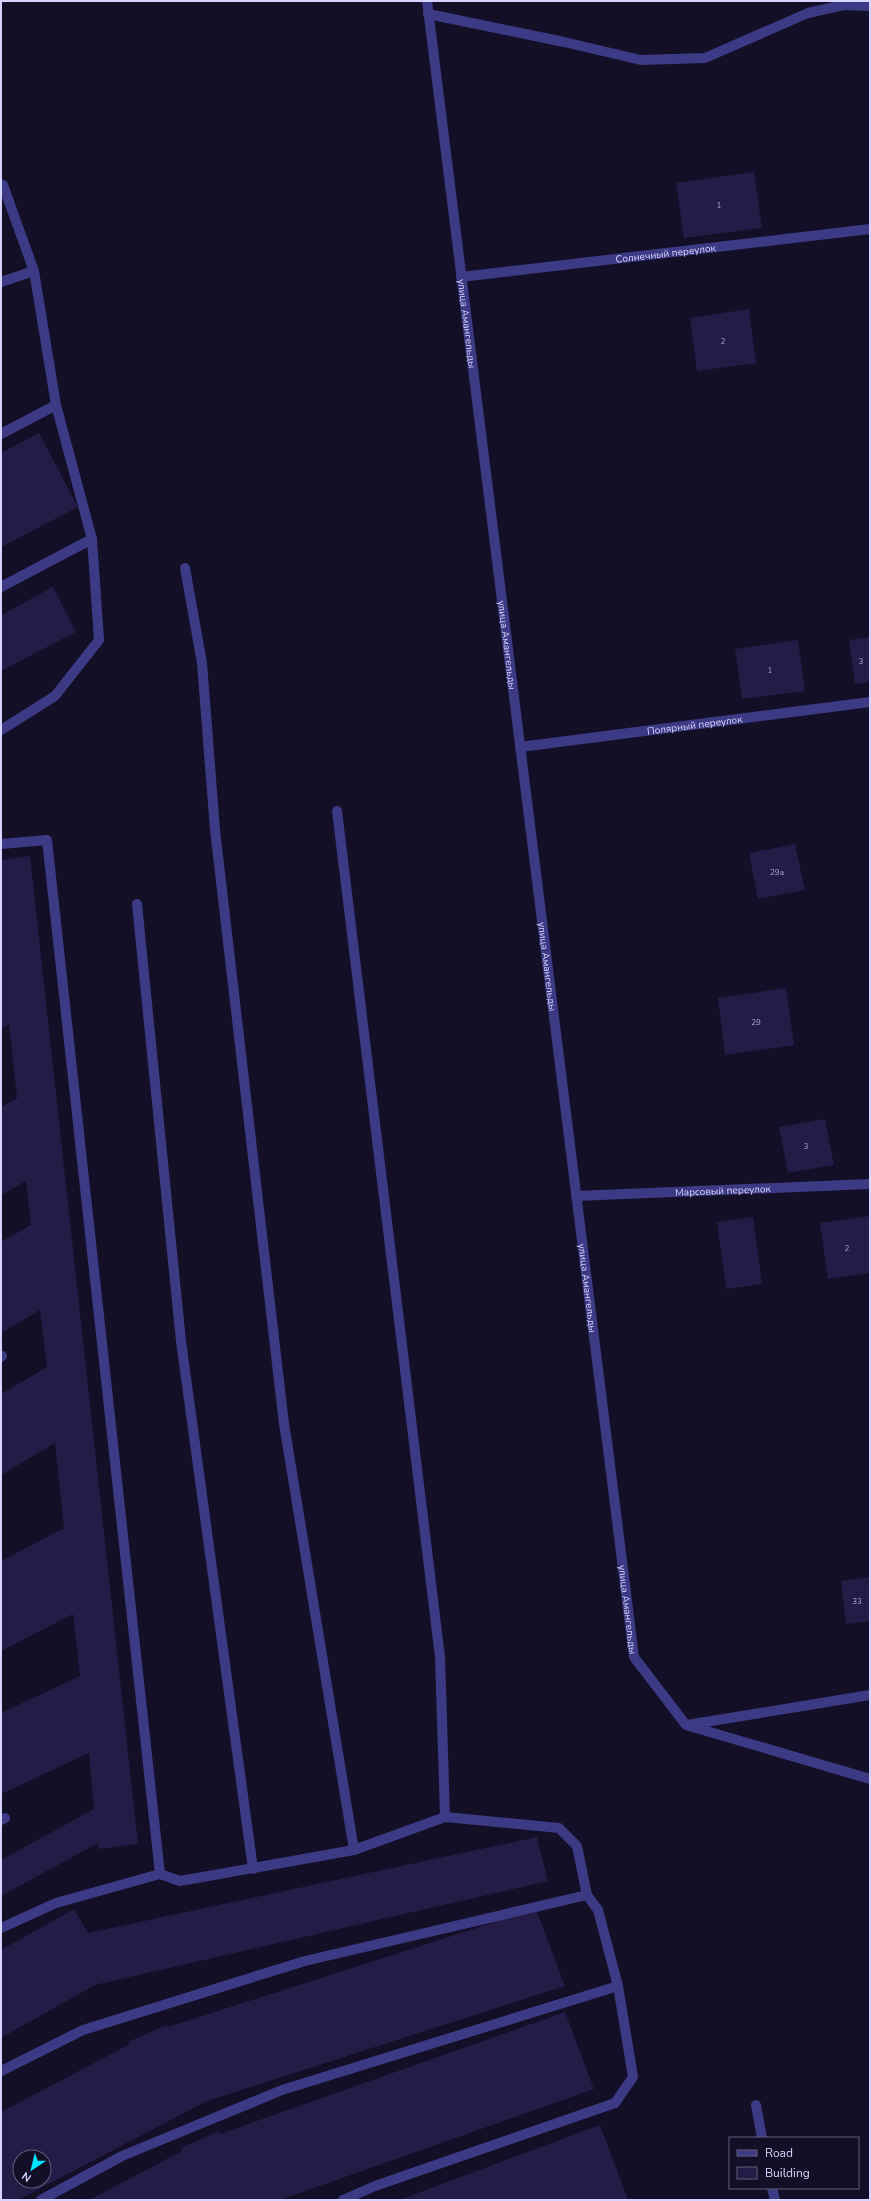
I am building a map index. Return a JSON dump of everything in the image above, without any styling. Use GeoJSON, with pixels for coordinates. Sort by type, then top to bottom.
{"type":"FeatureCollection","features":[{"type":"Feature","properties":{"kind":"street","name":"улица Амангельды"},"geometry":{"type":"LineString","coordinates":[[427,1],[634,1657],[686,1725]]}},
{"type":"Feature","properties":{"kind":"street"},"geometry":{"type":"LineString","coordinates":[[428,14],[564,42],[641,60],[705,58],[808,13],[844,5],[870,6]]}},
{"type":"Feature","properties":{"kind":"street"},"geometry":{"type":"LineString","coordinates":[[1,185],[3,185],[34,271],[56,405],[92,539],[99,640],[54,696],[1,730]]}},
{"type":"Feature","properties":{"kind":"street","name":"Солнечный переулок"},"geometry":{"type":"LineString","coordinates":[[461,277],[870,229]]}},
{"type":"Feature","properties":{"kind":"street"},"geometry":{"type":"LineString","coordinates":[[1,282],[34,271]]}},
{"type":"Feature","properties":{"kind":"street"},"geometry":{"type":"LineString","coordinates":[[1,434],[56,405]]}},
{"type":"Feature","properties":{"kind":"street"},"geometry":{"type":"LineString","coordinates":[[1,587],[92,539]]}},
{"type":"Feature","properties":{"kind":"street"},"geometry":{"type":"LineString","coordinates":[[185,568],[202,663],[215,830],[284,1424],[354,1850]]}},
{"type":"Feature","properties":{"kind":"street","name":"Полярный переулок"},"geometry":{"type":"LineString","coordinates":[[520,747],[870,702]]}},
{"type":"Feature","properties":{"kind":"street"},"geometry":{"type":"LineString","coordinates":[[337,811],[440,1657],[444,1817]]}},
{"type":"Feature","properties":{"kind":"street"},"geometry":{"type":"LineString","coordinates":[[1,844],[47,840],[160,1874]]}},
{"type":"Feature","properties":{"kind":"street"},"geometry":{"type":"LineString","coordinates":[[137,904],[181,1341],[253,1869]]}},
{"type":"Feature","properties":{"kind":"street","name":"Марсовый переулок"},"geometry":{"type":"LineString","coordinates":[[576,1196],[870,1184]]}},
{"type":"Feature","properties":{"kind":"street"},"geometry":{"type":"LineString","coordinates":[[686,1725],[870,1695]]}},
{"type":"Feature","properties":{"kind":"street"},"geometry":{"type":"LineString","coordinates":[[686,1725],[870,1779]]}},
{"type":"Feature","properties":{"kind":"street"},"geometry":{"type":"LineString","coordinates":[[1,1928],[56,1903],[160,1874],[180,1881],[354,1850],[444,1817],[559,1828],[577,1846],[587,1895],[598,1910],[618,1986],[633,2077],[615,2103],[375,2186],[343,2200]]}},
{"type":"Feature","properties":{"kind":"street"},"geometry":{"type":"LineString","coordinates":[[1,2071],[83,2030],[305,1961],[587,1895]]}},
{"type":"Feature","properties":{"kind":"street"},"geometry":{"type":"LineString","coordinates":[[41,2200],[122,2156],[282,2090],[618,1986]]}},
{"type":"Feature","properties":{"kind":"street"},"geometry":{"type":"LineString","coordinates":[[756,2105],[762,2137]]}},
{"type":"Feature","properties":{"kind":"street"},"geometry":{"type":"LineString","coordinates":[[772,2189],[775,2200]]}},
{"type":"Feature","properties":{"kind":"building"},"geometry":{"type":"Polygon","coordinates":[[[754,172],[762,228],[684,238],[676,183],[754,172]]]}},
{"type":"Feature","properties":{"kind":"building"},"geometry":{"type":"Polygon","coordinates":[[[749,309],[756,363],[697,371],[690,318],[749,309]]]}},
{"type":"Feature","properties":{"kind":"building"},"geometry":{"type":"Polygon","coordinates":[[[39,433],[78,507],[1,547],[1,453],[39,433]]]}},
{"type":"Feature","properties":{"kind":"building"},"geometry":{"type":"Polygon","coordinates":[[[53,587],[76,632],[1,671],[1,615],[53,587]]]}},
{"type":"Feature","properties":{"kind":"building"},"geometry":{"type":"Polygon","coordinates":[[[870,637],[870,682],[855,684],[849,640],[870,637]]]}},
{"type":"Feature","properties":{"kind":"building"},"geometry":{"type":"Polygon","coordinates":[[[798,640],[805,691],[742,699],[735,649],[798,640]]]}},
{"type":"Feature","properties":{"kind":"building"},"geometry":{"type":"Polygon","coordinates":[[[795,844],[805,890],[758,899],[749,853],[795,844]]]}},
{"type":"Feature","properties":{"kind":"building"},"geometry":{"type":"Polygon","coordinates":[[[30,856],[138,1844],[99,1849],[98,1843],[1,1896],[1,1860],[94,1809],[89,1753],[1,1794],[1,1713],[80,1676],[73,1614],[1,1651],[1,1561],[64,1528],[55,1443],[1,1475],[1,1394],[47,1367],[40,1310],[1,1333],[1,1242],[31,1225],[26,1181],[1,1195],[1,1107],[17,1098],[9,1024],[1,1029],[1,860],[30,856]]]}},
{"type":"Feature","properties":{"kind":"building"},"geometry":{"type":"Polygon","coordinates":[[[786,988],[794,1045],[725,1055],[718,998],[786,988]]]}},
{"type":"Feature","properties":{"kind":"building"},"geometry":{"type":"Polygon","coordinates":[[[825,1119],[834,1165],[788,1173],[779,1127],[825,1119]]]}},
{"type":"Feature","properties":{"kind":"building"},"geometry":{"type":"Polygon","coordinates":[[[870,1216],[870,1273],[828,1279],[820,1223],[870,1216]]]}},
{"type":"Feature","properties":{"kind":"building"},"geometry":{"type":"Polygon","coordinates":[[[753,1217],[762,1284],[726,1289],[717,1222],[753,1217]]]}},
{"type":"Feature","properties":{"kind":"building"},"geometry":{"type":"Polygon","coordinates":[[[870,1577],[870,1621],[846,1624],[841,1581],[870,1577]]]}},
{"type":"Feature","properties":{"kind":"building"},"geometry":{"type":"Polygon","coordinates":[[[537,1837],[548,1881],[95,1985],[1,2038],[1,1950],[74,1909],[88,1933],[537,1837]]]}},
{"type":"Feature","properties":{"kind":"building"},"geometry":{"type":"Polygon","coordinates":[[[536,1909],[565,1986],[207,2101],[52,2182],[52,2149],[12,2149],[12,2189],[39,2189],[18,2200],[1,2200],[1,2112],[130,2044],[128,2042],[166,2025],[168,2027],[536,1909]]]}},
{"type":"Feature","properties":{"kind":"building"},"geometry":{"type":"Polygon","coordinates":[[[565,2012],[594,2089],[280,2200],[89,2200],[182,2151],[181,2148],[219,2131],[220,2134],[565,2012]]]}},
{"type":"Feature","properties":{"kind":"building"},"geometry":{"type":"Polygon","coordinates":[[[600,2125],[628,2200],[399,2200],[600,2125]]]}}]}
